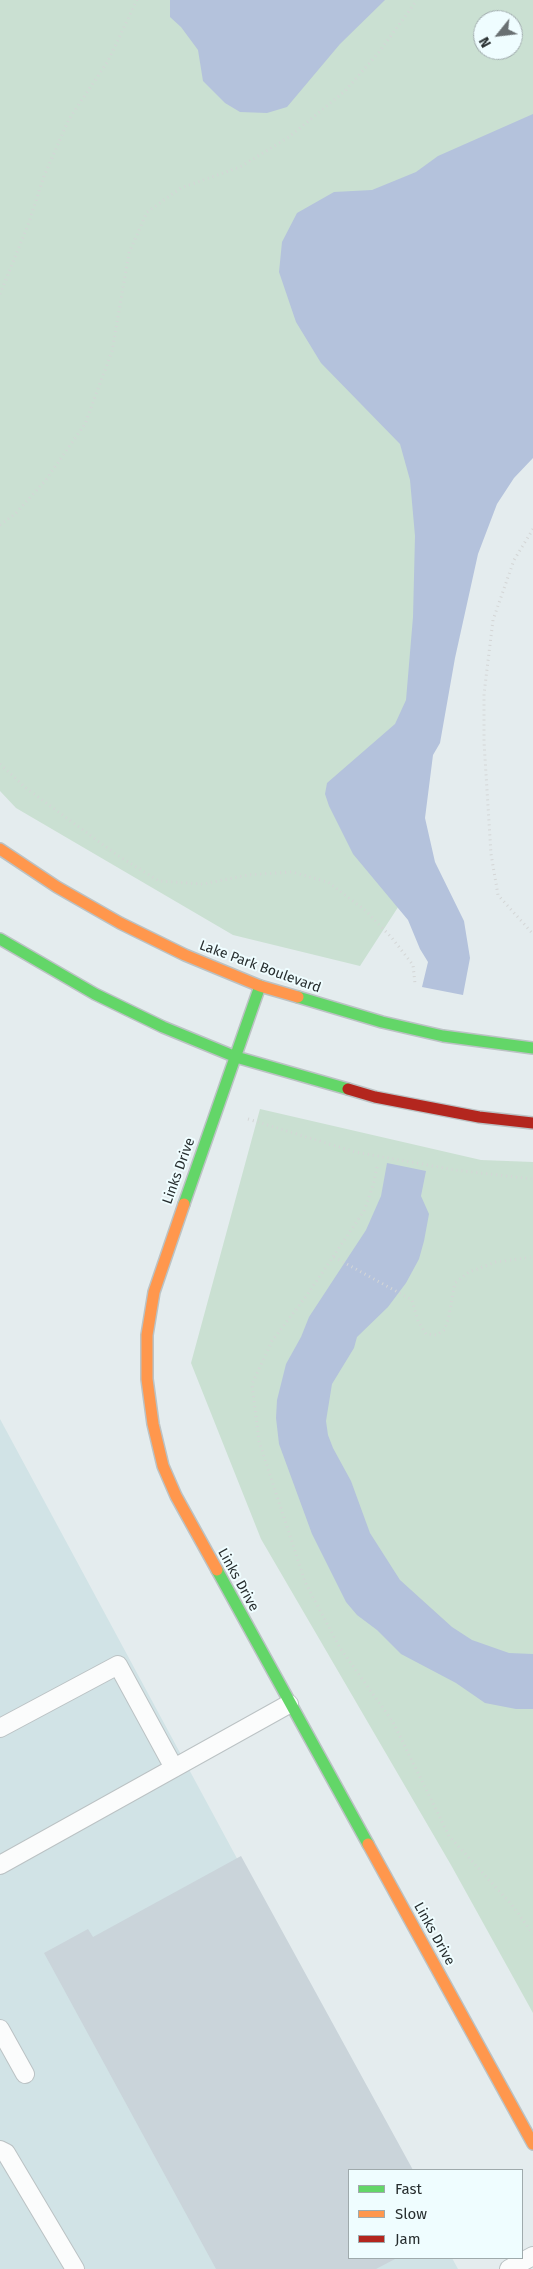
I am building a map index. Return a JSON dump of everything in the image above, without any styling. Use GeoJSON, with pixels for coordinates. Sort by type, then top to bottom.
{"type":"FeatureCollection","features":[{"type":"Feature","properties":{"kind":"street","name":"Lake Park Boulevard"},"geometry":{"type":"LineString","coordinates":[[0,849],[57,887],[120,923],[185,955],[260,986],[382,1022],[443,1036],[533,1048]]}},
{"type":"Feature","properties":{"kind":"street"},"geometry":{"type":"LineString","coordinates":[[0,939],[95,994],[163,1027],[236,1057],[375,1097],[478,1117],[533,1122]]}},
{"type":"Feature","properties":{"kind":"street","name":"Links Drive"},"geometry":{"type":"LineString","coordinates":[[260,986],[154,1292],[147,1335],[146,1379],[153,1424],[163,1466],[176,1496],[533,2144]]}},
{"type":"Feature","properties":{"kind":"lane"},"geometry":{"type":"LineString","coordinates":[[0,1728],[118,1665],[174,1768]]}},
{"type":"Feature","properties":{"kind":"lane"},"geometry":{"type":"LineString","coordinates":[[0,1865],[290,1704]]}},
{"type":"Feature","properties":{"kind":"lane"},"geometry":{"type":"LineString","coordinates":[[0,2029],[25,2074]]}},
{"type":"Feature","properties":{"kind":"lane"},"geometry":{"type":"LineString","coordinates":[[0,2150],[6,2153],[75,2269]]}},
{"type":"Feature","properties":{"kind":"lane"},"geometry":{"type":"LineString","coordinates":[[509,2269],[533,2256]]}},
{"type":"Feature","properties":{"kind":"path"},"geometry":{"type":"LineString","coordinates":[[0,294],[28,225],[44,176],[69,119],[108,61],[137,0]]}},
{"type":"Feature","properties":{"kind":"path"},"geometry":{"type":"LineString","coordinates":[[0,525],[15,514],[45,481],[85,424],[112,351],[129,253],[147,212],[181,188],[240,167],[289,137],[345,91],[380,52],[417,0]]}},
{"type":"Feature","properties":{"kind":"path"},"geometry":{"type":"LineString","coordinates":[[533,529],[514,560],[493,620],[484,694],[484,742],[491,854],[498,895],[533,934]]}},
{"type":"Feature","properties":{"kind":"path"},"geometry":{"type":"LineString","coordinates":[[0,764],[26,788],[117,855],[159,881],[203,884],[248,876],[292,872],[328,882],[366,911],[392,938],[413,965],[415,984]]}},
{"type":"Feature","properties":{"kind":"path"},"geometry":{"type":"LineString","coordinates":[[270,1125],[355,1152],[455,1170],[533,1179]]}},
{"type":"Feature","properties":{"kind":"path"},"geometry":{"type":"LineString","coordinates":[[377,1167],[373,1186],[364,1211],[344,1238],[334,1257],[272,1341],[252,1384],[259,1441],[305,1582],[340,1648],[393,1722],[449,1836],[512,1905],[533,1934]]}},
{"type":"Feature","properties":{"kind":"path"},"geometry":{"type":"LineString","coordinates":[[334,1257],[412,1300],[418,1321],[426,1334],[437,1335],[444,1330],[448,1320],[455,1283],[469,1272],[496,1262],[533,1256]]}},
{"type":"Feature","properties":{"kind":"shaded area"},"geometry":{"type":"Polygon","coordinates":[[[0,1419],[404,2169],[348,2169],[348,2259],[453,2259],[458,2269],[0,2269],[0,1419]]]}},
{"type":"Feature","properties":{"kind":"green space"},"geometry":{"type":"Polygon","coordinates":[[[0,0],[533,0],[533,403],[449,508],[402,901],[360,966],[233,935],[16,808],[0,791],[0,0]]]}},
{"type":"Feature","properties":{"kind":"green space"},"geometry":{"type":"Polygon","coordinates":[[[260,1109],[481,1160],[533,1162],[533,2013],[451,1865],[261,1539],[191,1363],[260,1109]]]}},
{"type":"Feature","properties":{"kind":"water"},"geometry":{"type":"Polygon","coordinates":[[[170,0],[385,0],[340,44],[287,107],[267,113],[240,112],[225,103],[203,81],[198,50],[181,27],[170,17],[170,0]]]}},
{"type":"Feature","properties":{"kind":"water"},"geometry":{"type":"Polygon","coordinates":[[[533,114],[533,458],[514,478],[497,504],[478,554],[455,658],[440,743],[433,755],[425,818],[435,862],[464,921],[470,958],[463,995],[422,987],[428,962],[420,949],[408,920],[353,854],[325,794],[327,783],[395,724],[406,700],[413,617],[415,536],[410,480],[400,444],[321,363],[296,322],[279,272],[282,242],[297,213],[334,192],[372,190],[416,172],[438,156],[533,114]]]}},
{"type":"Feature","properties":{"kind":"water"},"geometry":{"type":"Polygon","coordinates":[[[387,1163],[426,1171],[421,1196],[429,1214],[424,1241],[419,1259],[406,1283],[388,1307],[357,1337],[354,1348],[332,1384],[326,1421],[328,1435],[351,1481],[370,1533],[400,1580],[452,1627],[472,1640],[509,1653],[533,1654],[533,1709],[516,1709],[485,1703],[456,1683],[401,1654],[377,1630],[357,1615],[346,1602],[312,1534],[279,1444],[276,1418],[277,1400],[286,1364],[301,1337],[309,1317],[366,1230],[381,1196],[387,1163]]]}},
{"type":"Feature","properties":{"kind":"building"},"geometry":{"type":"Polygon","coordinates":[[[241,1856],[412,2169],[348,2169],[348,2259],[395,2259],[376,2269],[216,2269],[44,1953],[88,1929],[93,1937],[241,1856]]]}},
{"type":"Feature","properties":{"kind":"traffic: fast"},"geometry":{"type":"LineString","coordinates":[[0,939],[95,994],[163,1027],[236,1057],[348,1089]]}},
{"type":"Feature","properties":{"kind":"traffic: fast"},"geometry":{"type":"LineString","coordinates":[[184,1204],[260,986]]}},
{"type":"Feature","properties":{"kind":"traffic: fast"},"geometry":{"type":"LineString","coordinates":[[298,997],[382,1022],[443,1036],[533,1048]]}},
{"type":"Feature","properties":{"kind":"traffic: fast"},"geometry":{"type":"LineString","coordinates":[[217,1570],[368,1844]]}},
{"type":"Feature","properties":{"kind":"traffic: slow"},"geometry":{"type":"LineString","coordinates":[[0,849],[57,887],[120,923],[185,955],[260,986],[298,997]]}},
{"type":"Feature","properties":{"kind":"traffic: slow"},"geometry":{"type":"LineString","coordinates":[[184,1204],[154,1292],[147,1335],[147,1379],[153,1424],[163,1466],[176,1496],[217,1570]]}},
{"type":"Feature","properties":{"kind":"traffic: slow"},"geometry":{"type":"LineString","coordinates":[[368,1844],[533,2144]]}},
{"type":"Feature","properties":{"kind":"traffic: jam"},"geometry":{"type":"LineString","coordinates":[[348,1089],[375,1097],[479,1117],[533,1123]]}}]}
